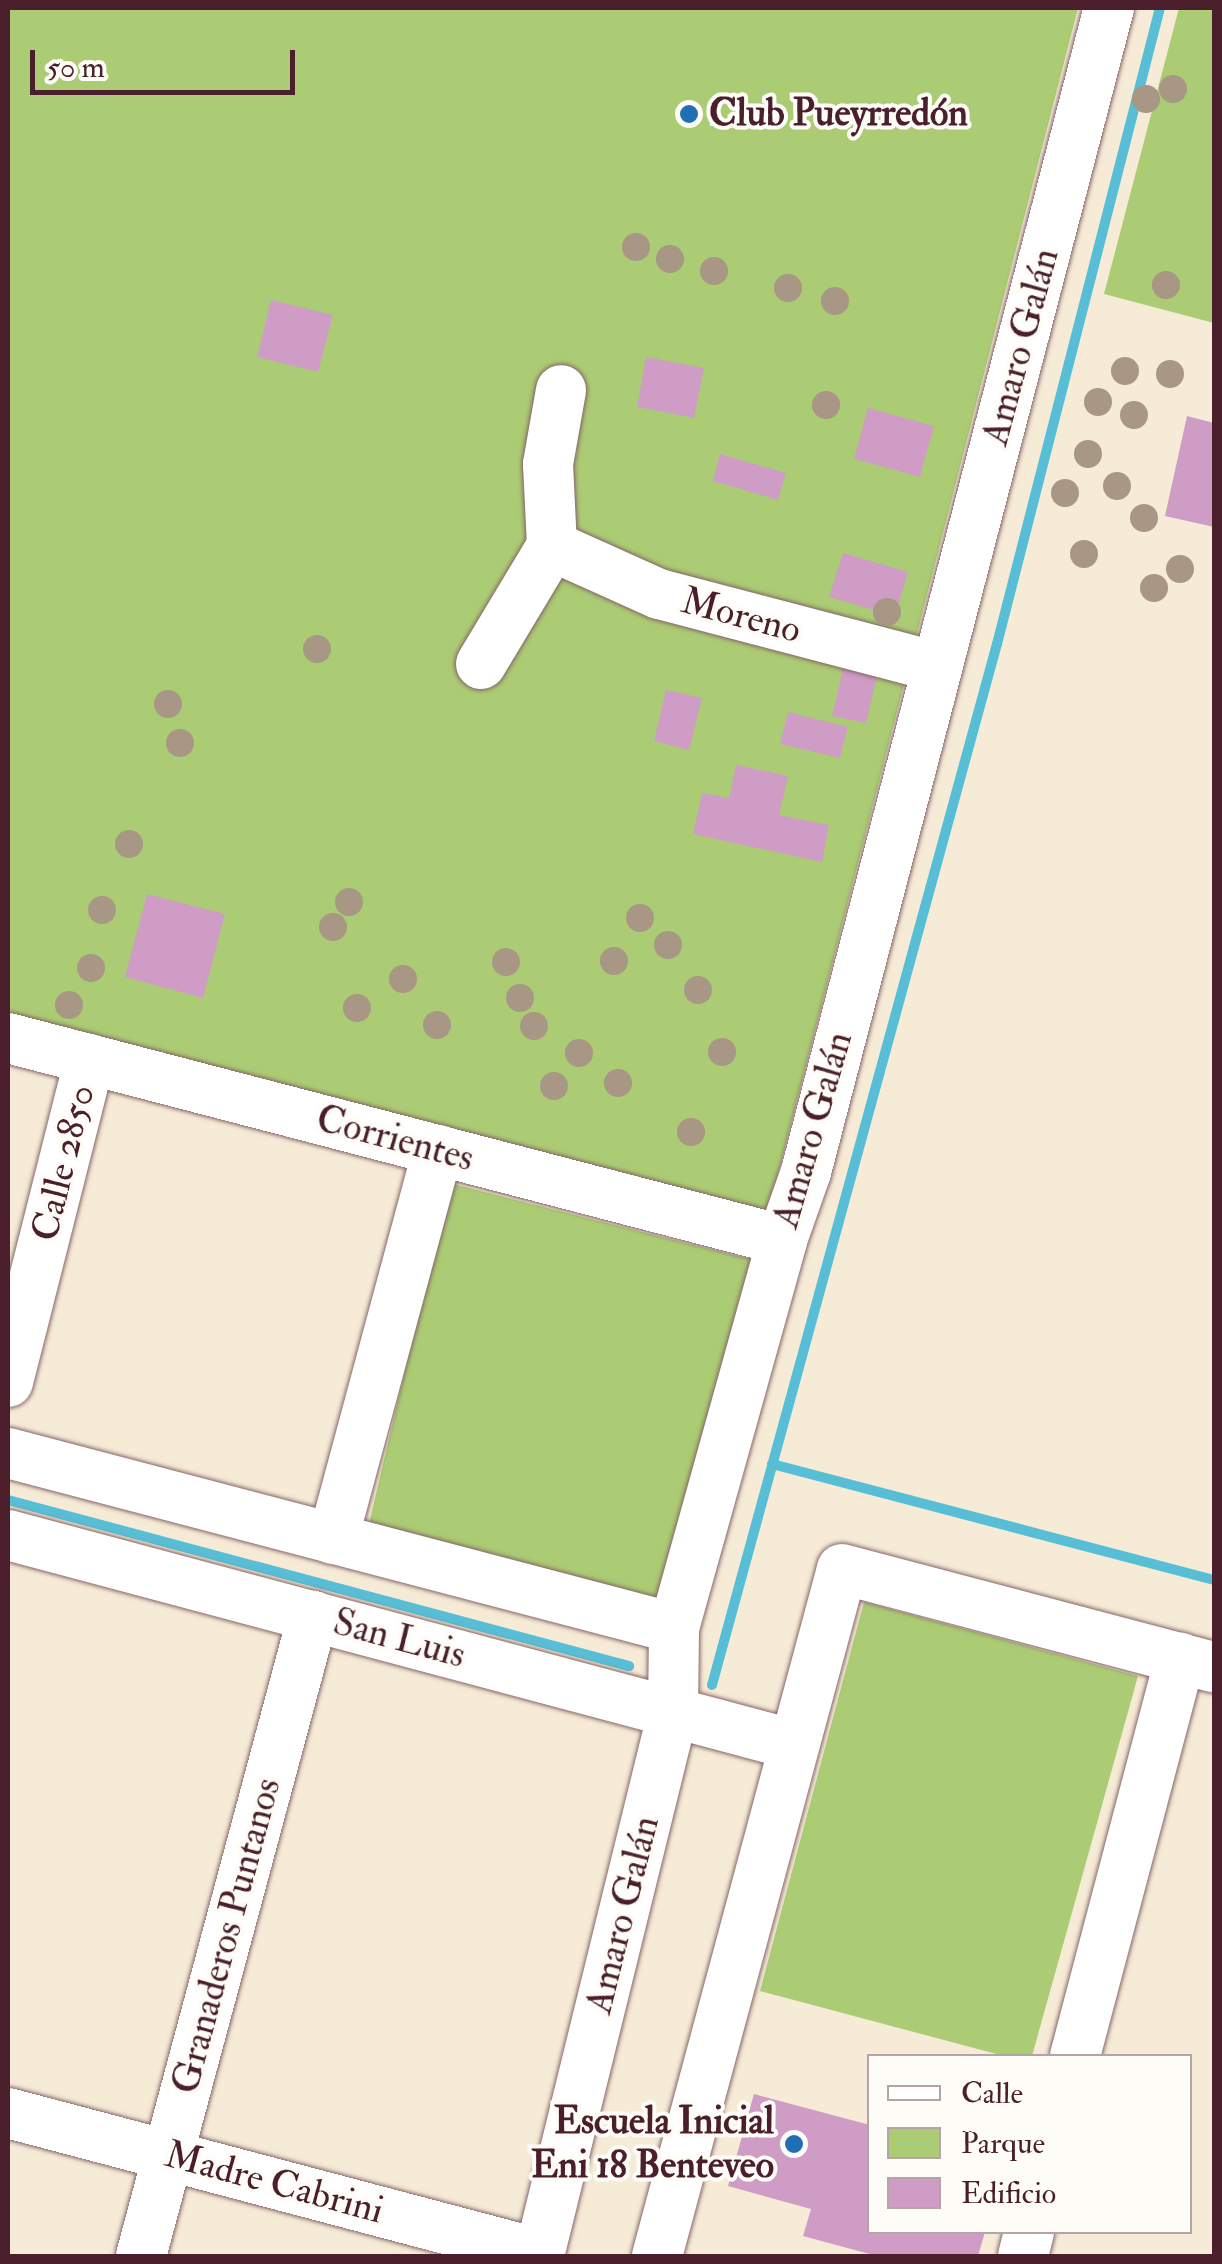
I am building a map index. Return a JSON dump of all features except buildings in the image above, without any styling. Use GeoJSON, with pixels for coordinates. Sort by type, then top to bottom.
{"type":"FeatureCollection","features":[{"type":"Feature","properties":{"kind":"street","name":"Amaro Galán"},"geometry":{"type":"LineString","coordinates":[[540,2255],[673,1712],[674,1628],[782,1240],[806,1172],[1110,8]]}},
{"type":"Feature","properties":{"kind":"street"},"geometry":{"type":"LineString","coordinates":[[481,664],[552,546],[548,464],[561,390]]}},
{"type":"Feature","properties":{"kind":"street","name":"Moreno"},"geometry":{"type":"LineString","coordinates":[[552,546],[658,594],[936,668]]}},
{"type":"Feature","properties":{"kind":"street","name":"Corrientes"},"geometry":{"type":"LineString","coordinates":[[8,1038],[782,1240]]}},
{"type":"Feature","properties":{"kind":"street","name":"Calle 2850"},"geometry":{"type":"LineString","coordinates":[[8,1382],[90,1059]]}},
{"type":"Feature","properties":{"kind":"street"},"geometry":{"type":"LineString","coordinates":[[333,1539],[438,1150]]}},
{"type":"Feature","properties":{"kind":"street"},"geometry":{"type":"LineString","coordinates":[[8,1453],[674,1628]]}},
{"type":"Feature","properties":{"kind":"street","name":"San Luis"},"geometry":{"type":"LineString","coordinates":[[8,1534],[791,1744]]}},
{"type":"Feature","properties":{"kind":"street"},"geometry":{"type":"LineString","coordinates":[[657,2256],[791,1744],[842,1569],[1197,1662],[1076,2054]]}},
{"type":"Feature","properties":{"kind":"street","name":"Granaderos Puntanos"},"geometry":{"type":"LineString","coordinates":[[141,2256],[313,1616]]}},
{"type":"Feature","properties":{"kind":"street","name":"Madre Cabrini"},"geometry":{"type":"LineString","coordinates":[[8,2113],[540,2255]]}},
{"type":"Feature","properties":{"kind":"green space"},"geometry":{"type":"Polygon","coordinates":[[[8,8],[1078,8],[767,1217],[8,1016],[8,8]]]}},
{"type":"Feature","properties":{"kind":"green space"},"geometry":{"type":"Polygon","coordinates":[[[1179,8],[1214,8],[1214,323],[1104,294],[1179,8]]]}},
{"type":"Feature","properties":{"kind":"green space"},"geometry":{"type":"Polygon","coordinates":[[[449,1183],[753,1260],[658,1606],[369,1524],[449,1183]]]}},
{"type":"Feature","properties":{"kind":"green space"},"geometry":{"type":"Polygon","coordinates":[[[864,1602],[1138,1676],[1033,2054],[996,2054],[760,1991],[864,1602]]]}},
{"type":"Feature","properties":{"kind":"waterway"},"geometry":{"type":"LineString","coordinates":[[712,1685],[997,644],[1160,8]]}},
{"type":"Feature","properties":{"kind":"waterway"},"geometry":{"type":"LineString","coordinates":[[772,1464],[1214,1580]]}},
{"type":"Feature","properties":{"kind":"waterway"},"geometry":{"type":"LineString","coordinates":[[8,1500],[629,1666]]}},
{"type":"Feature","properties":{"kind":"place","name":"Club Pueyrredón"},"geometry":{"type":"Point","coordinates":[689,114]}},
{"type":"Feature","properties":{"kind":"place","name":"Escuela Inicial Eni 18 Benteveo"},"geometry":{"type":"Point","coordinates":[794,2144]}}]}
